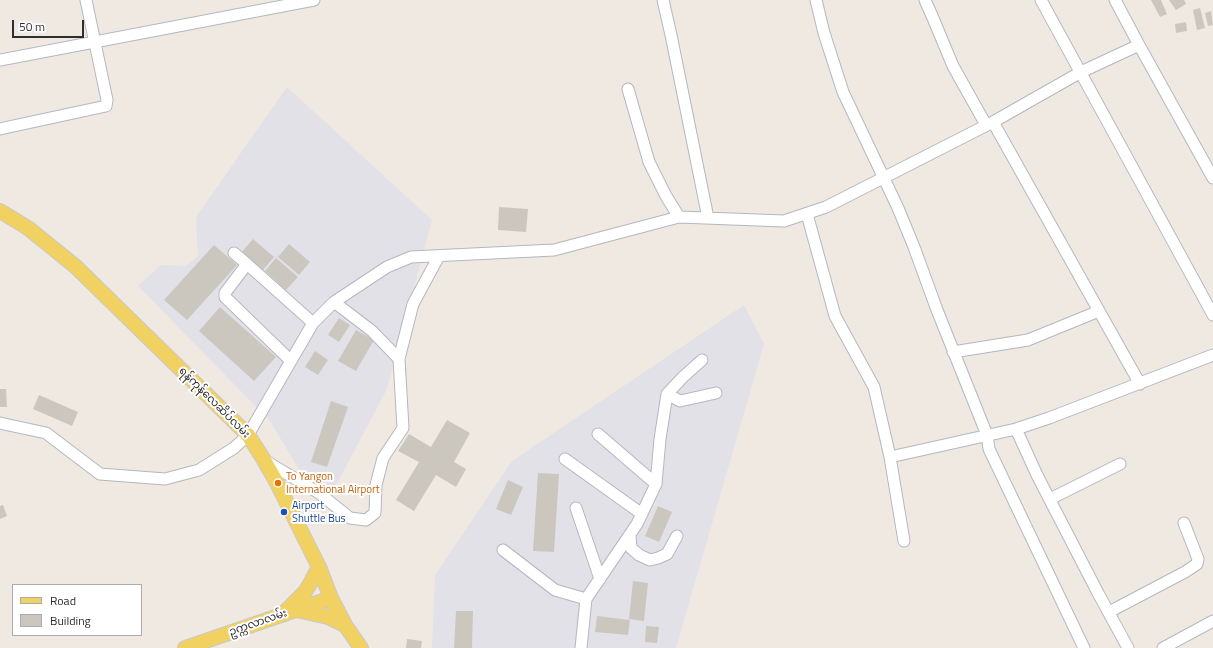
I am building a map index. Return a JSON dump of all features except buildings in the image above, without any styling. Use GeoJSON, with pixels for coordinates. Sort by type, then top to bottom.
{"type":"FeatureCollection","features":[{"type":"Feature","properties":{"kind":"main road","name":"ရန်ကုန်လေဆိပ်လမ်း"},"geometry":{"type":"LineString","coordinates":[[0,212],[28,228],[75,266],[248,435],[278,483],[319,567],[331,598],[345,625],[361,648]]}},
{"type":"Feature","properties":{"kind":"main road"},"geometry":{"type":"LineString","coordinates":[[319,567],[311,582],[290,612],[328,617],[345,625]]}},
{"type":"Feature","properties":{"kind":"main road","name":"ဥက္ကလာလမ်း"},"geometry":{"type":"LineString","coordinates":[[185,648],[331,598]]}},
{"type":"Feature","properties":{"kind":"street"},"geometry":{"type":"LineString","coordinates":[[0,129],[106,106],[107,100],[86,0]]}},
{"type":"Feature","properties":{"kind":"street"},"geometry":{"type":"LineString","coordinates":[[0,60],[310,0]]}},
{"type":"Feature","properties":{"kind":"street"},"geometry":{"type":"LineString","coordinates":[[663,0],[708,218]]}},
{"type":"Feature","properties":{"kind":"street"},"geometry":{"type":"LineString","coordinates":[[816,0],[824,33],[843,92],[898,208],[914,247],[925,282],[987,435],[990,449],[1084,648]]}},
{"type":"Feature","properties":{"kind":"street"},"geometry":{"type":"LineString","coordinates":[[925,0],[934,18],[953,66],[990,123],[1140,384]]}},
{"type":"Feature","properties":{"kind":"street"},"geometry":{"type":"LineString","coordinates":[[1042,0],[1213,315]]}},
{"type":"Feature","properties":{"kind":"street"},"geometry":{"type":"LineString","coordinates":[[1115,0],[1138,45],[1213,178]]}},
{"type":"Feature","properties":{"kind":"street"},"geometry":{"type":"LineString","coordinates":[[0,423],[46,433],[100,474],[165,479],[199,470],[234,448],[248,435],[312,323],[334,302],[387,268],[411,257],[554,250],[679,217],[784,221],[826,207],[883,179],[990,123],[1081,72],[1138,45]]}},
{"type":"Feature","properties":{"kind":"street"},"geometry":{"type":"LineString","coordinates":[[628,90],[649,162],[666,196],[679,217]]}},
{"type":"Feature","properties":{"kind":"street"},"geometry":{"type":"LineString","coordinates":[[807,214],[835,316],[874,387],[890,457],[904,541]]}},
{"type":"Feature","properties":{"kind":"street"},"geometry":{"type":"LineString","coordinates":[[234,252],[312,323]]}},
{"type":"Feature","properties":{"kind":"street"},"geometry":{"type":"LineString","coordinates":[[264,460],[319,493],[350,518],[366,520],[375,513],[376,485],[383,458],[403,428],[399,359],[413,304],[438,256]]}},
{"type":"Feature","properties":{"kind":"street"},"geometry":{"type":"LineString","coordinates":[[247,264],[225,293],[225,297],[290,360]]}},
{"type":"Feature","properties":{"kind":"street"},"geometry":{"type":"LineString","coordinates":[[334,302],[372,331],[399,359]]}},
{"type":"Feature","properties":{"kind":"street"},"geometry":{"type":"LineString","coordinates":[[953,352],[1028,340],[1099,311]]}},
{"type":"Feature","properties":{"kind":"street"},"geometry":{"type":"LineString","coordinates":[[890,457],[1016,429],[1140,384],[1213,355]]}},
{"type":"Feature","properties":{"kind":"street"},"geometry":{"type":"LineString","coordinates":[[581,648],[586,598],[630,536],[656,484],[660,439],[667,394],[702,360]]}},
{"type":"Feature","properties":{"kind":"street"},"geometry":{"type":"LineString","coordinates":[[667,394],[680,401],[716,393]]}},
{"type":"Feature","properties":{"kind":"street"},"geometry":{"type":"LineString","coordinates":[[1016,429],[1037,475],[1128,648]]}},
{"type":"Feature","properties":{"kind":"street"},"geometry":{"type":"LineString","coordinates":[[598,434],[656,484]]}},
{"type":"Feature","properties":{"kind":"street"},"geometry":{"type":"LineString","coordinates":[[566,459],[642,514]]}},
{"type":"Feature","properties":{"kind":"street"},"geometry":{"type":"LineString","coordinates":[[1050,499],[1120,464]]}},
{"type":"Feature","properties":{"kind":"street"},"geometry":{"type":"LineString","coordinates":[[576,508],[600,579]]}},
{"type":"Feature","properties":{"kind":"street"},"geometry":{"type":"LineString","coordinates":[[1109,612],[1185,572],[1197,564],[1198,559],[1184,523]]}},
{"type":"Feature","properties":{"kind":"street"},"geometry":{"type":"LineString","coordinates":[[630,536],[631,548],[639,555],[650,560],[667,554],[677,536]]}},
{"type":"Feature","properties":{"kind":"street"},"geometry":{"type":"LineString","coordinates":[[503,550],[555,590],[586,598]]}},
{"type":"Feature","properties":{"kind":"street"},"geometry":{"type":"LineString","coordinates":[[1163,648],[1213,621]]}},
{"type":"Feature","properties":{"kind":"shaded area"},"geometry":{"type":"Polygon","coordinates":[[[287,87],[432,220],[387,389],[323,510],[270,421],[138,286],[161,265],[186,266],[198,256],[196,217],[287,87]]]}},
{"type":"Feature","properties":{"kind":"shaded area"},"geometry":{"type":"Polygon","coordinates":[[[744,305],[764,344],[676,648],[432,648],[435,575],[512,461],[744,305]]]}},
{"type":"Feature","properties":{"kind":"place","name":"To Yangon International Airport"},"geometry":{"type":"Point","coordinates":[278,483]}},
{"type":"Feature","properties":{"kind":"place","name":"Airport Shuttle Bus"},"geometry":{"type":"Point","coordinates":[284,512]}}]}
